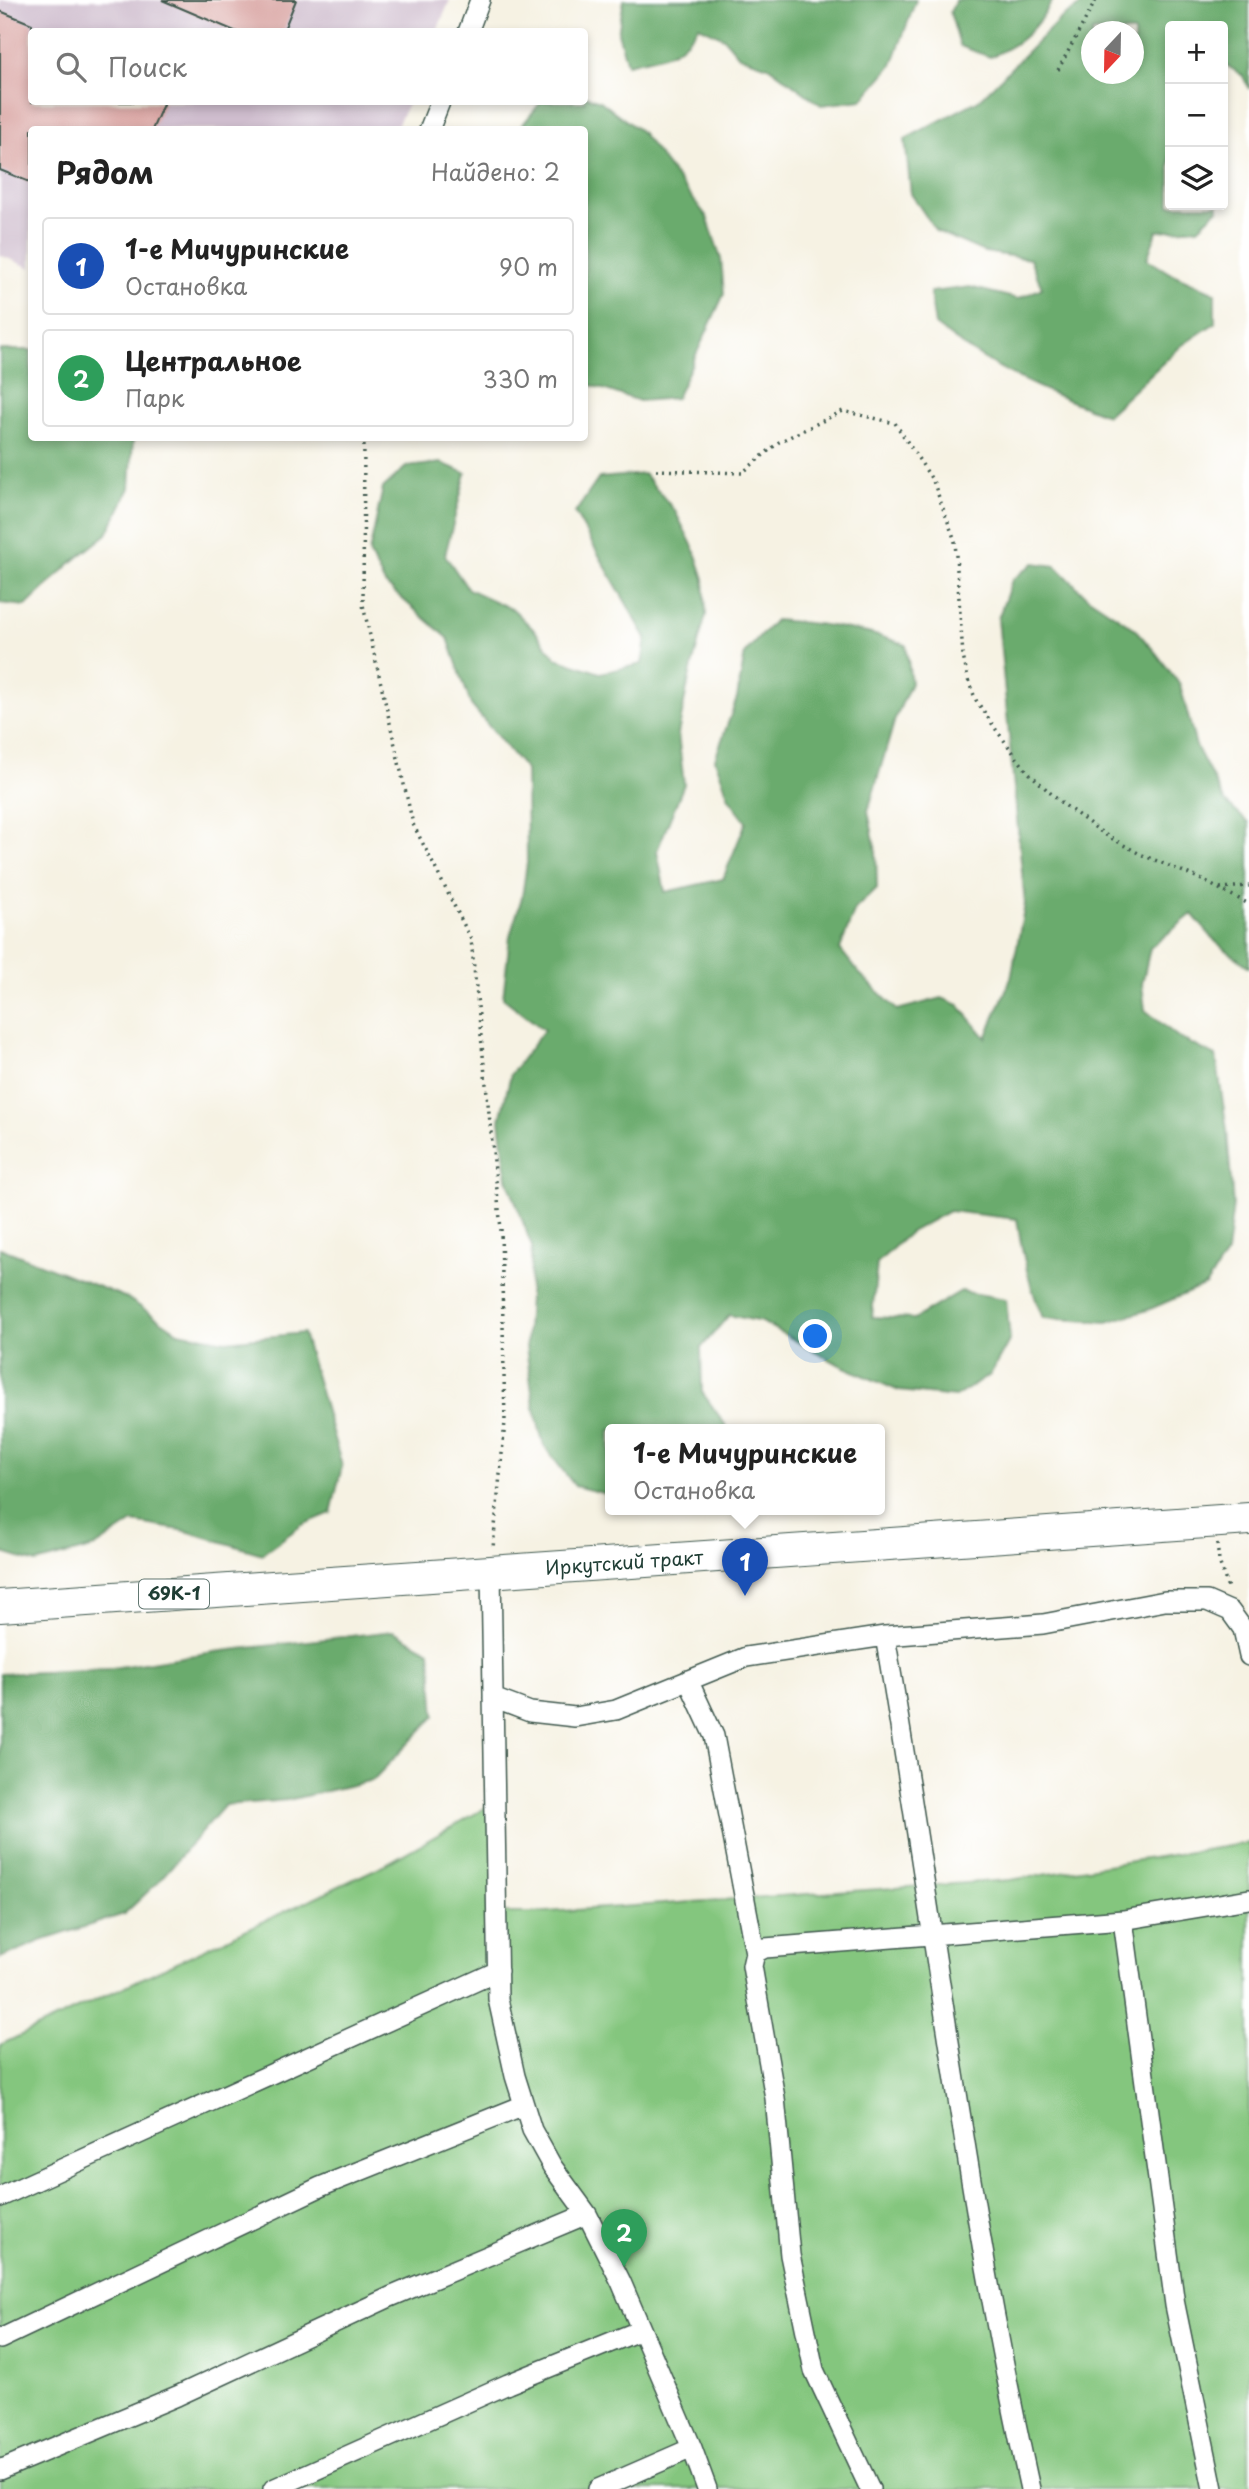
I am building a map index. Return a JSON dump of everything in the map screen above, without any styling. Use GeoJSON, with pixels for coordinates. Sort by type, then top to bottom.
{"type":"FeatureCollection","features":[{"type":"Feature","properties":{"kind":"main road","name":"Иркутский тракт"},"geometry":{"type":"LineString","coordinates":[[0,1606],[1249,1519]]}},
{"type":"Feature","properties":{"kind":"street"},"geometry":{"type":"LineString","coordinates":[[470,28],[480,0]]}},
{"type":"Feature","properties":{"kind":"street"},"geometry":{"type":"LineString","coordinates":[[431,126],[439,105]]}},
{"type":"Feature","properties":{"kind":"street"},"geometry":{"type":"LineString","coordinates":[[491,1571],[498,1999],[515,2076],[532,2130],[552,2166],[587,2214],[621,2282],[707,2489]]}},
{"type":"Feature","properties":{"kind":"street"},"geometry":{"type":"LineString","coordinates":[[493,1698],[530,1712],[575,1717],[616,1710],[746,1657],[885,1636],[1043,1624],[1165,1601],[1207,1601],[1230,1611],[1246,1630],[1249,1656]]}},
{"type":"Feature","properties":{"kind":"street"},"geometry":{"type":"LineString","coordinates":[[885,1636],[908,1769],[969,2177],[1006,2381],[1030,2489]]}},
{"type":"Feature","properties":{"kind":"street"},"geometry":{"type":"LineString","coordinates":[[688,1680],[714,1736],[755,1953],[752,1966],[775,2098],[790,2255],[814,2370],[870,2489]]}},
{"type":"Feature","properties":{"kind":"street"},"geometry":{"type":"LineString","coordinates":[[755,1953],[765,1948],[1124,1920],[1249,1899]]}},
{"type":"Feature","properties":{"kind":"street"},"geometry":{"type":"LineString","coordinates":[[1124,1920],[1175,2305],[1213,2489]]}},
{"type":"Feature","properties":{"kind":"street"},"geometry":{"type":"LineString","coordinates":[[0,2197],[498,1971]]}},
{"type":"Feature","properties":{"kind":"street"},"geometry":{"type":"LineString","coordinates":[[0,2339],[320,2187],[524,2105]]}},
{"type":"Feature","properties":{"kind":"street"},"geometry":{"type":"LineString","coordinates":[[0,2470],[177,2396],[390,2297],[587,2214]]}},
{"type":"Feature","properties":{"kind":"street"},"geometry":{"type":"LineString","coordinates":[[273,2489],[508,2384],[641,2330]]}},
{"type":"Feature","properties":{"kind":"street"},"geometry":{"type":"LineString","coordinates":[[598,2489],[692,2448]]}},
{"type":"Feature","properties":{"kind":"path"},"geometry":{"type":"LineString","coordinates":[[1058,70],[1096,0]]}},
{"type":"Feature","properties":{"kind":"path"},"geometry":{"type":"LineString","coordinates":[[656,470],[742,472],[779,442],[843,411],[895,423],[933,481],[954,541],[963,656],[969,683],[976,700],[997,731],[1027,771],[1059,801],[1104,834],[1140,854],[1249,904]]}},
{"type":"Feature","properties":{"kind":"path"},"geometry":{"type":"LineString","coordinates":[[364,441],[363,605],[413,824],[471,939],[501,1229],[505,1422],[491,1571]]}},
{"type":"Feature","properties":{"kind":"path"},"geometry":{"type":"LineString","coordinates":[[1218,888],[1249,886]]}},
{"type":"Feature","properties":{"kind":"path"},"geometry":{"type":"LineString","coordinates":[[1215,1521],[1219,1561],[1229,1591],[1230,1611]]}},
{"type":"Feature","properties":{"kind":"shaded area"},"geometry":{"type":"Polygon","coordinates":[[[0,0],[450,0],[438,28],[28,28],[28,105],[407,105],[397,126],[28,126],[28,267],[0,255],[0,0]]]}},
{"type":"Feature","properties":{"kind":"green space"},"geometry":{"type":"Polygon","coordinates":[[[624,0],[916,0],[892,65],[862,100],[821,105],[768,66],[739,56],[724,38],[699,26],[676,50],[627,64],[618,33],[624,0]]]}},
{"type":"Feature","properties":{"kind":"green space"},"geometry":{"type":"Polygon","coordinates":[[[956,0],[1053,0],[1027,34],[1011,47],[990,57],[960,46],[950,12],[956,0]]]}},
{"type":"Feature","properties":{"kind":"green space"},"geometry":{"type":"Polygon","coordinates":[[[1088,0],[1249,0],[1249,89],[1243,76],[1228,66],[1228,21],[1165,21],[1165,210],[1217,210],[1198,228],[1157,231],[1147,259],[1168,272],[1215,293],[1215,323],[1181,346],[1107,415],[1017,377],[954,340],[935,325],[930,292],[970,287],[1018,299],[1042,288],[1030,259],[984,252],[936,231],[911,194],[905,139],[979,100],[1060,19],[1088,0]]]}},
{"type":"Feature","properties":{"kind":"green space"},"geometry":{"type":"Polygon","coordinates":[[[588,97],[600,101],[640,131],[707,217],[721,259],[724,294],[676,398],[639,401],[588,384],[588,126],[521,126],[539,105],[588,105],[588,97]]]}},
{"type":"Feature","properties":{"kind":"green space"},"geometry":{"type":"Polygon","coordinates":[[[0,350],[28,350],[28,441],[133,441],[130,488],[107,534],[72,562],[26,606],[0,603],[0,350]]]}},
{"type":"Feature","properties":{"kind":"green space"},"geometry":{"type":"Polygon","coordinates":[[[441,463],[466,473],[445,555],[468,589],[514,610],[556,658],[600,673],[642,664],[646,638],[575,513],[599,478],[644,474],[675,511],[694,549],[704,579],[706,615],[689,678],[678,734],[684,784],[657,851],[665,892],[723,879],[746,822],[729,798],[715,759],[737,698],[745,653],[775,620],[842,628],[906,645],[911,683],[895,719],[868,811],[876,851],[877,888],[855,909],[840,949],[859,973],[897,1010],[942,998],[959,1005],[986,1038],[1011,978],[1025,904],[998,619],[1012,580],[1034,563],[1056,566],[1086,596],[1134,628],[1180,685],[1196,746],[1225,802],[1249,823],[1249,967],[1216,942],[1192,914],[1150,948],[1142,984],[1145,1010],[1179,1038],[1216,1056],[1227,1130],[1233,1205],[1227,1253],[1206,1285],[1148,1310],[1107,1322],[1043,1318],[1027,1269],[1017,1219],[949,1211],[910,1232],[877,1263],[872,1317],[914,1319],[961,1291],[1006,1299],[1010,1339],[990,1375],[955,1397],[899,1391],[840,1365],[762,1322],[729,1315],[701,1348],[702,1392],[725,1424],[605,1424],[605,1494],[575,1486],[544,1446],[534,1407],[526,1347],[532,1247],[507,1178],[500,1120],[511,1074],[544,1030],[503,998],[510,936],[522,897],[527,863],[526,770],[471,705],[448,638],[385,584],[369,553],[383,488],[406,467],[441,463]]]}},
{"type":"Feature","properties":{"kind":"green space"},"geometry":{"type":"Polygon","coordinates":[[[0,1248],[127,1298],[178,1332],[226,1341],[303,1333],[342,1466],[331,1513],[302,1525],[262,1554],[186,1531],[133,1522],[95,1547],[36,1563],[0,1552],[0,1248]]]}},
{"type":"Feature","properties":{"kind":"green space"},"geometry":{"type":"Polygon","coordinates":[[[393,1631],[430,1651],[435,1716],[373,1780],[288,1800],[225,1805],[157,1883],[124,1914],[41,1941],[0,1958],[0,1674],[106,1669],[214,1652],[393,1631]]]}},
{"type":"Feature","properties":{"kind":"green space"},"geometry":{"type":"Polygon","coordinates":[[[496,1802],[502,1913],[1010,1880],[1249,1843],[1249,2489],[0,2489],[0,2045],[384,1865],[496,1802]]]}},
{"type":"Feature","properties":{"kind":"building"},"geometry":{"type":"Polygon","coordinates":[[[162,0],[296,0],[285,28],[228,28],[162,0]]]}},
{"type":"Feature","properties":{"kind":"building"},"geometry":{"type":"Polygon","coordinates":[[[0,11],[32,24],[32,28],[28,28],[28,105],[163,105],[154,126],[28,126],[28,181],[0,170],[0,11]]]}},
{"type":"Feature","properties":{"kind":"place","name":"1-е Мичуринские"},"geometry":{"type":"Point","coordinates":[745,1596]}},
{"type":"Feature","properties":{"kind":"place","name":"Центральное"},"geometry":{"type":"Point","coordinates":[624,2267]}}]}
